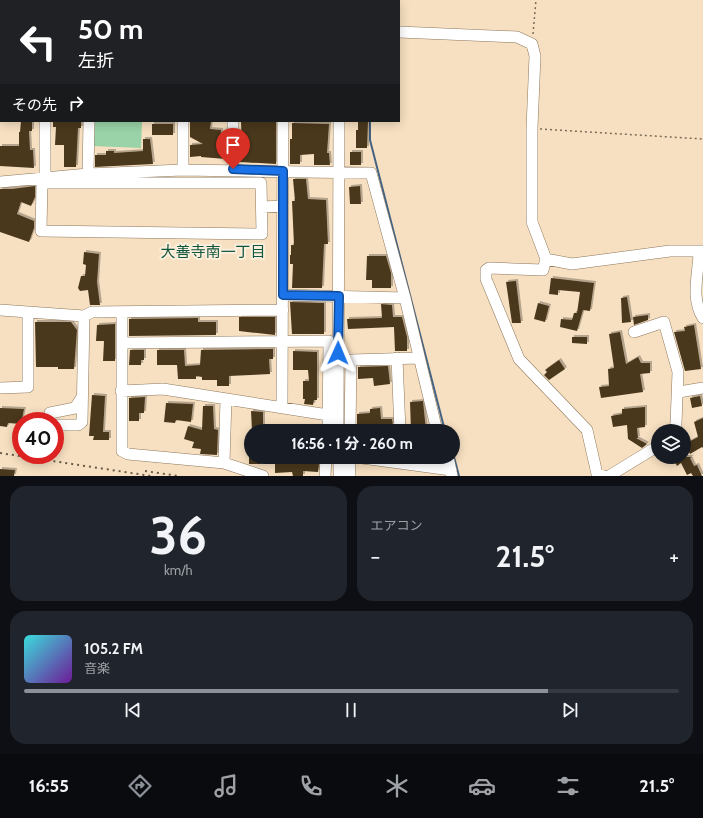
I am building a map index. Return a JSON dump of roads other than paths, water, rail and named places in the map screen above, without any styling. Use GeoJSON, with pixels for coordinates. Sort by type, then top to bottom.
{"type":"FeatureCollection","features":[{"type":"Feature","properties":{"kind":"street"},"geometry":{"type":"LineString","coordinates":[[400,32],[517,37],[532,44],[535,56],[532,128],[532,222],[546,258],[543,270],[489,268],[486,270],[486,279],[519,359],[587,430],[595,470],[597,474],[604,476]]}},
{"type":"Feature","properties":{"kind":"street"},"geometry":{"type":"LineString","coordinates":[[45,122],[45,177]]}},
{"type":"Feature","properties":{"kind":"street"},"geometry":{"type":"LineString","coordinates":[[88,174],[89,122]]}},
{"type":"Feature","properties":{"kind":"street"},"geometry":{"type":"LineString","coordinates":[[183,122],[183,170]]}},
{"type":"Feature","properties":{"kind":"street"},"geometry":{"type":"LineString","coordinates":[[233,122],[233,169]]}},
{"type":"Feature","properties":{"kind":"street"},"geometry":{"type":"LineString","coordinates":[[282,408],[283,122]]}},
{"type":"Feature","properties":{"kind":"street"},"geometry":{"type":"LineString","coordinates":[[338,424],[339,122]]}},
{"type":"Feature","properties":{"kind":"street"},"geometry":{"type":"LineString","coordinates":[[0,182],[88,174],[183,170],[233,169],[371,173],[405,298],[435,424]]}},
{"type":"Feature","properties":{"kind":"street"},"geometry":{"type":"LineString","coordinates":[[42,183],[261,183],[262,207],[262,234],[42,231],[42,183]]}},
{"type":"Feature","properties":{"kind":"street"},"geometry":{"type":"LineString","coordinates":[[262,207],[283,206]]}},
{"type":"Feature","properties":{"kind":"street"},"geometry":{"type":"LineString","coordinates":[[546,258],[572,264],[670,251],[701,251],[696,268],[696,298],[698,311],[703,318]]}},
{"type":"Feature","properties":{"kind":"street"},"geometry":{"type":"LineString","coordinates":[[283,295],[405,298]]}},
{"type":"Feature","properties":{"kind":"street"},"geometry":{"type":"LineString","coordinates":[[0,310],[84,316],[92,312],[283,310]]}},
{"type":"Feature","properties":{"kind":"street"},"geometry":{"type":"LineString","coordinates":[[0,388],[28,387],[28,312]]}},
{"type":"Feature","properties":{"kind":"street"},"geometry":{"type":"LineString","coordinates":[[122,312],[122,451],[128,454],[224,463],[243,473],[263,476]]}},
{"type":"Feature","properties":{"kind":"street"},"geometry":{"type":"LineString","coordinates":[[64,424],[78,425],[82,422],[84,316]]}},
{"type":"Feature","properties":{"kind":"street"},"geometry":{"type":"LineString","coordinates":[[634,332],[664,322],[678,372],[679,392],[676,424]]}},
{"type":"Feature","properties":{"kind":"street"},"geometry":{"type":"LineString","coordinates":[[122,343],[283,343],[329,341],[328,424]]}},
{"type":"Feature","properties":{"kind":"street"},"geometry":{"type":"LineString","coordinates":[[397,358],[400,424]]}},
{"type":"Feature","properties":{"kind":"street"},"geometry":{"type":"LineString","coordinates":[[350,424],[351,360],[419,358]]}},
{"type":"Feature","properties":{"kind":"street"},"geometry":{"type":"LineString","coordinates":[[679,392],[703,388]]}},
{"type":"Feature","properties":{"kind":"street"},"geometry":{"type":"LineString","coordinates":[[121,391],[163,389],[328,415]]}},
{"type":"Feature","properties":{"kind":"street"},"geometry":{"type":"LineString","coordinates":[[55,412],[75,408],[82,396]]}},
{"type":"Feature","properties":{"kind":"street"},"geometry":{"type":"LineString","coordinates":[[224,463],[226,399]]}},
{"type":"Feature","properties":{"kind":"street"},"geometry":{"type":"LineString","coordinates":[[609,476],[651,450]]}},
{"type":"Feature","properties":{"kind":"street"},"geometry":{"type":"LineString","coordinates":[[325,476],[326,464]]}},
{"type":"Feature","properties":{"kind":"street"},"geometry":{"type":"LineString","coordinates":[[338,464],[339,476]]}},
{"type":"Feature","properties":{"kind":"street"},"geometry":{"type":"LineString","coordinates":[[349,464],[350,476]]}},
{"type":"Feature","properties":{"kind":"street"},"geometry":{"type":"LineString","coordinates":[[417,464],[452,473]]}},
{"type":"Feature","properties":{"kind":"waterway"},"geometry":{"type":"LineString","coordinates":[[370,122],[370,140],[443,424]]}},
{"type":"Feature","properties":{"kind":"waterway"},"geometry":{"type":"LineString","coordinates":[[456,464],[459,476]]}},
{"type":"Feature","properties":{"kind":"railway"},"geometry":{"type":"LineString","coordinates":[[0,453],[151,476]]}},
{"type":"Feature","properties":{"kind":"railway"},"geometry":{"type":"LineString","coordinates":[[145,471],[179,476]]}},
{"type":"Feature","properties":{"kind":"district","name":"大善寺南一丁目"},"geometry":{"type":"Point","coordinates":[213,252]}}]}
